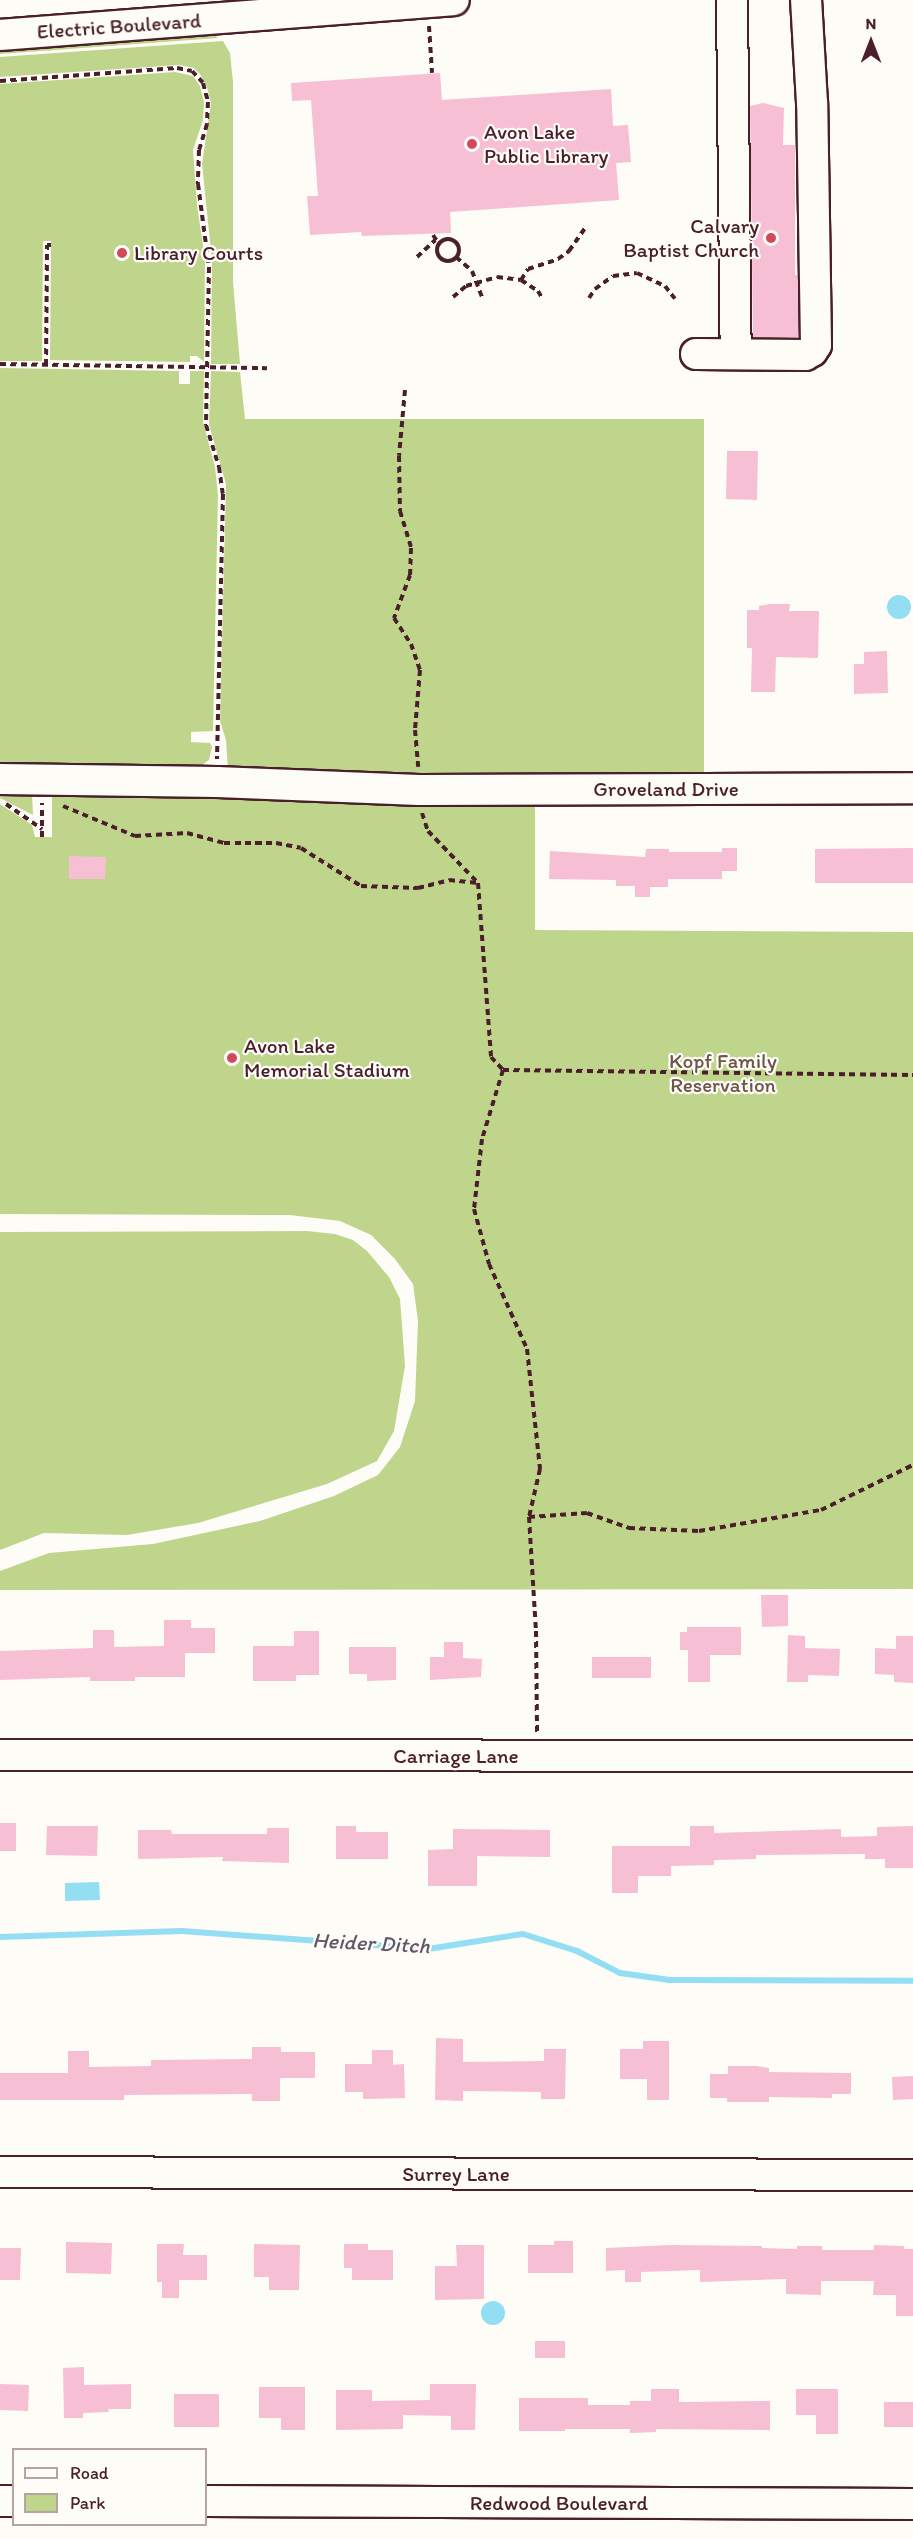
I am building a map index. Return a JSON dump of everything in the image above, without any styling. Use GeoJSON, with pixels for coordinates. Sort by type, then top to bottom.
{"type":"FeatureCollection","features":[{"type":"Feature","properties":{"kind":"street","name":"Electric Boulevard"},"geometry":{"type":"LineString","coordinates":[[0,35],[240,8],[454,0]]}},
{"type":"Feature","properties":{"kind":"street"},"geometry":{"type":"LineString","coordinates":[[732,0],[736,354]]}},
{"type":"Feature","properties":{"kind":"street"},"geometry":{"type":"LineString","coordinates":[[696,354],[805,354],[812,351],[816,345],[811,86],[806,0]]}},
{"type":"Feature","properties":{"kind":"street","name":"Groveland Drive"},"geometry":{"type":"LineString","coordinates":[[0,779],[217,782],[419,790],[913,788]]}},
{"type":"Feature","properties":{"kind":"street","name":"Carriage Lane"},"geometry":{"type":"LineString","coordinates":[[0,1755],[913,1756]]}},
{"type":"Feature","properties":{"kind":"street","name":"Surrey Lane"},"geometry":{"type":"LineString","coordinates":[[0,2172],[913,2175]]}},
{"type":"Feature","properties":{"kind":"street","name":"Redwood Boulevard"},"geometry":{"type":"LineString","coordinates":[[207,2501],[913,2504]]}},
{"type":"Feature","properties":{"kind":"path"},"geometry":{"type":"LineString","coordinates":[[428,24],[432,73]]}},
{"type":"Feature","properties":{"kind":"path"},"geometry":{"type":"LineString","coordinates":[[0,81],[177,68],[192,71],[203,83],[208,102],[207,124],[199,150],[198,184],[209,267],[210,327],[206,425],[219,467],[224,494],[217,782]]}},
{"type":"Feature","properties":{"kind":"path"},"geometry":{"type":"LineString","coordinates":[[521,280],[528,269],[558,259],[586,227]]}},
{"type":"Feature","properties":{"kind":"path"},"geometry":{"type":"LineString","coordinates":[[417,258],[434,237],[439,244],[439,257],[451,261],[456,258]]}},
{"type":"Feature","properties":{"kind":"path"},"geometry":{"type":"LineString","coordinates":[[439,244],[452,240],[458,245],[456,258]]}},
{"type":"Feature","properties":{"kind":"path"},"geometry":{"type":"LineString","coordinates":[[46,365],[48,245],[51,245]]}},
{"type":"Feature","properties":{"kind":"path"},"geometry":{"type":"LineString","coordinates":[[456,258],[472,271],[482,297]]}},
{"type":"Feature","properties":{"kind":"path"},"geometry":{"type":"LineString","coordinates":[[589,298],[595,289],[613,276],[638,273],[665,286],[675,299]]}},
{"type":"Feature","properties":{"kind":"path"},"geometry":{"type":"LineString","coordinates":[[453,297],[459,290],[476,281],[496,277],[521,280],[538,291],[542,298]]}},
{"type":"Feature","properties":{"kind":"path"},"geometry":{"type":"LineString","coordinates":[[0,364],[267,368]]}},
{"type":"Feature","properties":{"kind":"path"},"geometry":{"type":"LineString","coordinates":[[405,390],[399,456],[400,512],[411,548],[410,575],[394,618],[411,644],[420,670],[415,730],[419,790],[428,831],[478,883],[491,1057],[503,1071],[913,1075]]}},
{"type":"Feature","properties":{"kind":"path"},"geometry":{"type":"LineString","coordinates":[[0,802],[42,829],[42,837]]}},
{"type":"Feature","properties":{"kind":"path"},"geometry":{"type":"LineString","coordinates":[[57,802],[135,836],[187,833],[224,843],[276,843],[301,848],[361,886],[418,888],[449,880],[478,883]]}},
{"type":"Feature","properties":{"kind":"path"},"geometry":{"type":"LineString","coordinates":[[503,1071],[482,1139],[474,1209],[489,1264],[527,1349],[540,1469],[529,1517],[536,1631],[537,1756]]}},
{"type":"Feature","properties":{"kind":"path"},"geometry":{"type":"LineString","coordinates":[[529,1517],[587,1513],[629,1528],[699,1531],[821,1510],[913,1465]]}},
{"type":"Feature","properties":{"kind":"green space"},"geometry":{"type":"Polygon","coordinates":[[[212,33],[218,38],[0,54],[0,45],[212,33]]]}},
{"type":"Feature","properties":{"kind":"green space"},"geometry":{"type":"Polygon","coordinates":[[[223,41],[230,53],[233,82],[233,282],[240,364],[211,364],[212,261],[202,164],[211,103],[207,87],[200,74],[194,68],[179,65],[0,77],[0,57],[223,41]]]}},
{"type":"Feature","properties":{"kind":"green space"},"geometry":{"type":"Polygon","coordinates":[[[175,72],[193,76],[200,86],[204,102],[203,120],[193,150],[197,205],[205,259],[204,362],[197,356],[190,356],[190,362],[50,360],[51,241],[43,241],[42,361],[0,361],[0,84],[175,72]]]}},
{"type":"Feature","properties":{"kind":"green space"},"geometry":{"type":"Polygon","coordinates":[[[0,368],[179,371],[179,384],[190,384],[190,371],[204,371],[203,422],[215,467],[218,495],[213,731],[191,732],[191,742],[210,743],[212,747],[209,760],[195,770],[0,770],[0,368]]]}},
{"type":"Feature","properties":{"kind":"green space"},"geometry":{"type":"Polygon","coordinates":[[[211,371],[240,372],[245,419],[704,419],[704,785],[228,770],[226,740],[220,721],[226,484],[209,424],[211,371]]]}},
{"type":"Feature","properties":{"kind":"green space","name":"Kopf Family Reservation"},"geometry":{"type":"Polygon","coordinates":[[[52,779],[535,789],[535,930],[913,932],[913,1589],[0,1590],[0,1571],[49,1553],[153,1544],[260,1521],[334,1496],[378,1475],[400,1447],[415,1401],[418,1321],[413,1284],[395,1259],[371,1235],[340,1221],[290,1215],[0,1214],[0,804],[32,825],[35,837],[52,837],[52,779]]]}},
{"type":"Feature","properties":{"kind":"green space"},"geometry":{"type":"Polygon","coordinates":[[[0,791],[32,794],[33,815],[0,798],[0,791]]]}},
{"type":"Feature","properties":{"kind":"green space"},"geometry":{"type":"Polygon","coordinates":[[[307,1231],[335,1234],[353,1240],[367,1251],[389,1277],[400,1299],[405,1366],[394,1431],[377,1461],[327,1484],[198,1523],[127,1535],[44,1533],[0,1550],[0,1232],[307,1231]]]}},
{"type":"Feature","properties":{"kind":"water"},"geometry":{"type":"Polygon","coordinates":[[[899,595],[908,598],[911,607],[908,616],[899,619],[890,616],[887,607],[890,598],[899,595]]]}},
{"type":"Feature","properties":{"kind":"water"},"geometry":{"type":"Polygon","coordinates":[[[99,1882],[100,1900],[65,1901],[65,1883],[99,1882]]]}},
{"type":"Feature","properties":{"kind":"water"},"geometry":{"type":"Polygon","coordinates":[[[493,2301],[502,2304],[505,2313],[502,2322],[493,2325],[484,2322],[481,2313],[484,2304],[493,2301]]]}},
{"type":"Feature","properties":{"kind":"building","name":"Avon Lake Public Library"},"geometry":{"type":"Polygon","coordinates":[[[440,73],[442,100],[611,89],[613,126],[628,125],[631,162],[616,163],[619,200],[450,212],[451,233],[362,236],[361,232],[310,235],[307,196],[318,196],[311,100],[292,101],[291,83],[440,73]]]}},
{"type":"Feature","properties":{"kind":"building","name":"Calvary Baptist Church"},"geometry":{"type":"Polygon","coordinates":[[[763,103],[784,108],[783,145],[795,145],[795,275],[798,275],[799,338],[753,337],[750,106],[763,103]]]}},
{"type":"Feature","properties":{"kind":"building"},"geometry":{"type":"Polygon","coordinates":[[[727,451],[758,451],[757,500],[726,499],[727,451]]]}},
{"type":"Feature","properties":{"kind":"building"},"geometry":{"type":"Polygon","coordinates":[[[790,604],[789,611],[819,611],[818,658],[776,657],[775,692],[751,692],[752,648],[747,648],[747,610],[759,610],[759,606],[790,604]]]}},
{"type":"Feature","properties":{"kind":"building"},"geometry":{"type":"Polygon","coordinates":[[[887,651],[888,693],[854,694],[854,664],[864,664],[864,652],[887,651]]]}},
{"type":"Feature","properties":{"kind":"building"},"geometry":{"type":"Polygon","coordinates":[[[722,848],[737,848],[737,871],[722,871],[722,879],[668,879],[668,887],[650,887],[650,897],[635,897],[635,886],[616,886],[616,880],[549,879],[550,851],[645,857],[646,849],[669,849],[669,852],[722,852],[722,848]]]}},
{"type":"Feature","properties":{"kind":"building"},"geometry":{"type":"Polygon","coordinates":[[[913,848],[913,883],[815,883],[815,849],[913,848]]]}},
{"type":"Feature","properties":{"kind":"building"},"geometry":{"type":"Polygon","coordinates":[[[69,856],[106,857],[105,879],[69,879],[69,856]]]}},
{"type":"Feature","properties":{"kind":"building"},"geometry":{"type":"Polygon","coordinates":[[[761,1595],[788,1595],[788,1626],[762,1627],[761,1595]]]}},
{"type":"Feature","properties":{"kind":"building"},"geometry":{"type":"Polygon","coordinates":[[[164,1620],[191,1620],[191,1628],[215,1628],[215,1653],[185,1653],[185,1677],[135,1677],[135,1681],[90,1681],[90,1677],[0,1680],[0,1651],[93,1648],[93,1630],[114,1630],[114,1647],[164,1646],[164,1620]]]}},
{"type":"Feature","properties":{"kind":"building"},"geometry":{"type":"Polygon","coordinates":[[[687,1627],[741,1627],[741,1655],[710,1655],[710,1682],[688,1682],[688,1650],[680,1650],[680,1632],[687,1632],[687,1627]]]}},
{"type":"Feature","properties":{"kind":"building"},"geometry":{"type":"Polygon","coordinates":[[[294,1631],[319,1631],[319,1675],[296,1675],[296,1681],[253,1681],[253,1646],[294,1646],[294,1631]]]}},
{"type":"Feature","properties":{"kind":"building"},"geometry":{"type":"Polygon","coordinates":[[[788,1635],[805,1636],[805,1648],[840,1649],[839,1676],[808,1675],[808,1682],[787,1682],[788,1635]]]}},
{"type":"Feature","properties":{"kind":"building"},"geometry":{"type":"Polygon","coordinates":[[[896,1636],[913,1636],[913,1683],[894,1682],[894,1675],[875,1674],[875,1648],[896,1649],[896,1636]]]}},
{"type":"Feature","properties":{"kind":"building"},"geometry":{"type":"Polygon","coordinates":[[[444,1642],[463,1642],[463,1658],[482,1659],[481,1677],[430,1680],[430,1657],[444,1657],[444,1642]]]}},
{"type":"Feature","properties":{"kind":"building"},"geometry":{"type":"Polygon","coordinates":[[[349,1647],[396,1647],[396,1680],[367,1681],[367,1674],[349,1674],[349,1647]]]}},
{"type":"Feature","properties":{"kind":"building"},"geometry":{"type":"Polygon","coordinates":[[[592,1657],[651,1657],[651,1678],[592,1678],[592,1657]]]}},
{"type":"Feature","properties":{"kind":"building"},"geometry":{"type":"Polygon","coordinates":[[[0,1823],[16,1823],[16,1851],[0,1851],[0,1823]]]}},
{"type":"Feature","properties":{"kind":"building"},"geometry":{"type":"Polygon","coordinates":[[[47,1826],[98,1826],[97,1856],[46,1855],[47,1826]]]}},
{"type":"Feature","properties":{"kind":"building"},"geometry":{"type":"Polygon","coordinates":[[[336,1826],[356,1826],[356,1832],[388,1832],[388,1859],[336,1859],[336,1826]]]}},
{"type":"Feature","properties":{"kind":"building"},"geometry":{"type":"Polygon","coordinates":[[[690,1826],[714,1826],[714,1833],[841,1829],[841,1837],[877,1836],[877,1827],[913,1826],[913,1868],[885,1868],[885,1859],[865,1859],[865,1854],[756,1855],[756,1859],[714,1860],[714,1865],[671,1866],[671,1876],[638,1876],[638,1893],[612,1893],[612,1846],[690,1846],[690,1826]]]}},
{"type":"Feature","properties":{"kind":"building"},"geometry":{"type":"Polygon","coordinates":[[[267,1828],[289,1828],[289,1863],[222,1861],[223,1857],[138,1859],[138,1830],[171,1830],[172,1834],[267,1834],[267,1828]]]}},
{"type":"Feature","properties":{"kind":"building"},"geometry":{"type":"Polygon","coordinates":[[[453,1829],[550,1830],[550,1857],[477,1856],[477,1886],[428,1886],[428,1850],[453,1849],[453,1829]]]}},
{"type":"Feature","properties":{"kind":"building"},"geometry":{"type":"Polygon","coordinates":[[[436,2038],[463,2039],[463,2062],[544,2061],[544,2049],[566,2049],[565,2099],[541,2099],[541,2092],[463,2091],[463,2101],[435,2100],[436,2038]]]}},
{"type":"Feature","properties":{"kind":"building"},"geometry":{"type":"Polygon","coordinates":[[[643,2041],[669,2041],[669,2100],[647,2100],[647,2079],[620,2079],[620,2049],[643,2049],[643,2041]]]}},
{"type":"Feature","properties":{"kind":"building"},"geometry":{"type":"Polygon","coordinates":[[[252,2047],[281,2047],[281,2052],[315,2052],[315,2078],[280,2078],[280,2101],[252,2101],[252,2094],[124,2095],[124,2100],[0,2100],[0,2073],[68,2073],[68,2051],[89,2051],[89,2067],[151,2066],[151,2060],[252,2059],[252,2047]]]}},
{"type":"Feature","properties":{"kind":"building"},"geometry":{"type":"Polygon","coordinates":[[[372,2050],[393,2050],[393,2065],[404,2064],[405,2098],[363,2099],[363,2092],[345,2092],[345,2064],[372,2064],[372,2050]]]}},
{"type":"Feature","properties":{"kind":"building"},"geometry":{"type":"Polygon","coordinates":[[[728,2066],[757,2066],[769,2068],[769,2072],[851,2073],[851,2094],[832,2094],[832,2098],[769,2097],[769,2102],[727,2102],[727,2098],[710,2098],[710,2074],[728,2074],[728,2066]]]}},
{"type":"Feature","properties":{"kind":"building"},"geometry":{"type":"Polygon","coordinates":[[[913,2076],[913,2099],[893,2100],[892,2077],[913,2076]]]}},
{"type":"Feature","properties":{"kind":"building"},"geometry":{"type":"Polygon","coordinates":[[[554,2241],[573,2241],[573,2273],[528,2273],[528,2245],[554,2245],[554,2241]]]}},
{"type":"Feature","properties":{"kind":"building"},"geometry":{"type":"Polygon","coordinates":[[[66,2242],[112,2243],[111,2274],[66,2273],[66,2242]]]}},
{"type":"Feature","properties":{"kind":"building"},"geometry":{"type":"Polygon","coordinates":[[[157,2244],[184,2244],[183,2255],[207,2255],[207,2280],[179,2280],[179,2298],[162,2298],[162,2282],[157,2282],[157,2244]]]}},
{"type":"Feature","properties":{"kind":"building"},"geometry":{"type":"Polygon","coordinates":[[[254,2244],[300,2245],[299,2290],[269,2290],[269,2277],[254,2277],[254,2244]]]}},
{"type":"Feature","properties":{"kind":"building"},"geometry":{"type":"Polygon","coordinates":[[[344,2244],[368,2244],[368,2250],[393,2250],[393,2280],[352,2280],[352,2268],[344,2268],[344,2244]]]}},
{"type":"Feature","properties":{"kind":"building"},"geometry":{"type":"Polygon","coordinates":[[[456,2245],[484,2245],[484,2299],[435,2300],[435,2266],[457,2266],[456,2245]]]}},
{"type":"Feature","properties":{"kind":"building"},"geometry":{"type":"Polygon","coordinates":[[[670,2245],[762,2246],[762,2248],[797,2249],[797,2246],[822,2246],[822,2250],[874,2250],[874,2245],[904,2246],[904,2249],[913,2249],[913,2316],[896,2316],[896,2295],[873,2295],[874,2281],[821,2281],[821,2295],[786,2294],[786,2279],[700,2282],[700,2270],[641,2272],[641,2282],[625,2282],[625,2270],[606,2271],[606,2248],[670,2245]]]}},
{"type":"Feature","properties":{"kind":"building"},"geometry":{"type":"Polygon","coordinates":[[[0,2248],[21,2248],[20,2280],[0,2280],[0,2248]]]}},
{"type":"Feature","properties":{"kind":"building"},"geometry":{"type":"Polygon","coordinates":[[[535,2341],[565,2341],[565,2358],[535,2358],[535,2341]]]}},
{"type":"Feature","properties":{"kind":"building"},"geometry":{"type":"Polygon","coordinates":[[[84,2367],[84,2385],[131,2384],[131,2409],[108,2409],[109,2412],[83,2413],[83,2418],[64,2418],[63,2368],[84,2367]]]}},
{"type":"Feature","properties":{"kind":"building"},"geometry":{"type":"Polygon","coordinates":[[[0,2384],[29,2385],[28,2411],[0,2410],[0,2384]]]}},
{"type":"Feature","properties":{"kind":"building"},"geometry":{"type":"Polygon","coordinates":[[[430,2384],[476,2384],[475,2430],[451,2430],[451,2416],[403,2415],[403,2429],[336,2430],[336,2390],[372,2390],[372,2401],[430,2400],[430,2384]]]}},
{"type":"Feature","properties":{"kind":"building"},"geometry":{"type":"Polygon","coordinates":[[[259,2387],[305,2387],[305,2430],[281,2430],[281,2418],[259,2418],[259,2387]]]}},
{"type":"Feature","properties":{"kind":"building"},"geometry":{"type":"Polygon","coordinates":[[[651,2389],[679,2389],[679,2402],[770,2401],[770,2430],[656,2429],[656,2432],[630,2433],[630,2429],[519,2431],[519,2398],[588,2398],[588,2405],[630,2405],[630,2401],[651,2401],[651,2389]]]}},
{"type":"Feature","properties":{"kind":"building"},"geometry":{"type":"Polygon","coordinates":[[[796,2389],[838,2389],[838,2434],[816,2434],[816,2415],[796,2415],[796,2389]]]}},
{"type":"Feature","properties":{"kind":"building"},"geometry":{"type":"Polygon","coordinates":[[[174,2394],[219,2394],[219,2427],[174,2427],[174,2394]]]}},
{"type":"Feature","properties":{"kind":"building"},"geometry":{"type":"Polygon","coordinates":[[[884,2402],[913,2402],[913,2427],[884,2427],[884,2402]]]}},
{"type":"Feature","properties":{"kind":"waterway","name":"Heider Ditch"},"geometry":{"type":"LineString","coordinates":[[0,1937],[182,1931],[428,1949],[523,1934],[577,1951],[620,1973],[670,1980],[913,1981]]}},
{"type":"Feature","properties":{"kind":"place","name":"Avon Lake Public Library"},"geometry":{"type":"Point","coordinates":[472,144]}},
{"type":"Feature","properties":{"kind":"place","name":"Calvary Baptist Church"},"geometry":{"type":"Point","coordinates":[771,238]}},
{"type":"Feature","properties":{"kind":"place","name":"Library Courts"},"geometry":{"type":"Point","coordinates":[122,253]}},
{"type":"Feature","properties":{"kind":"place","name":"Avon Lake Memorial Stadium"},"geometry":{"type":"Point","coordinates":[232,1058]}}]}
